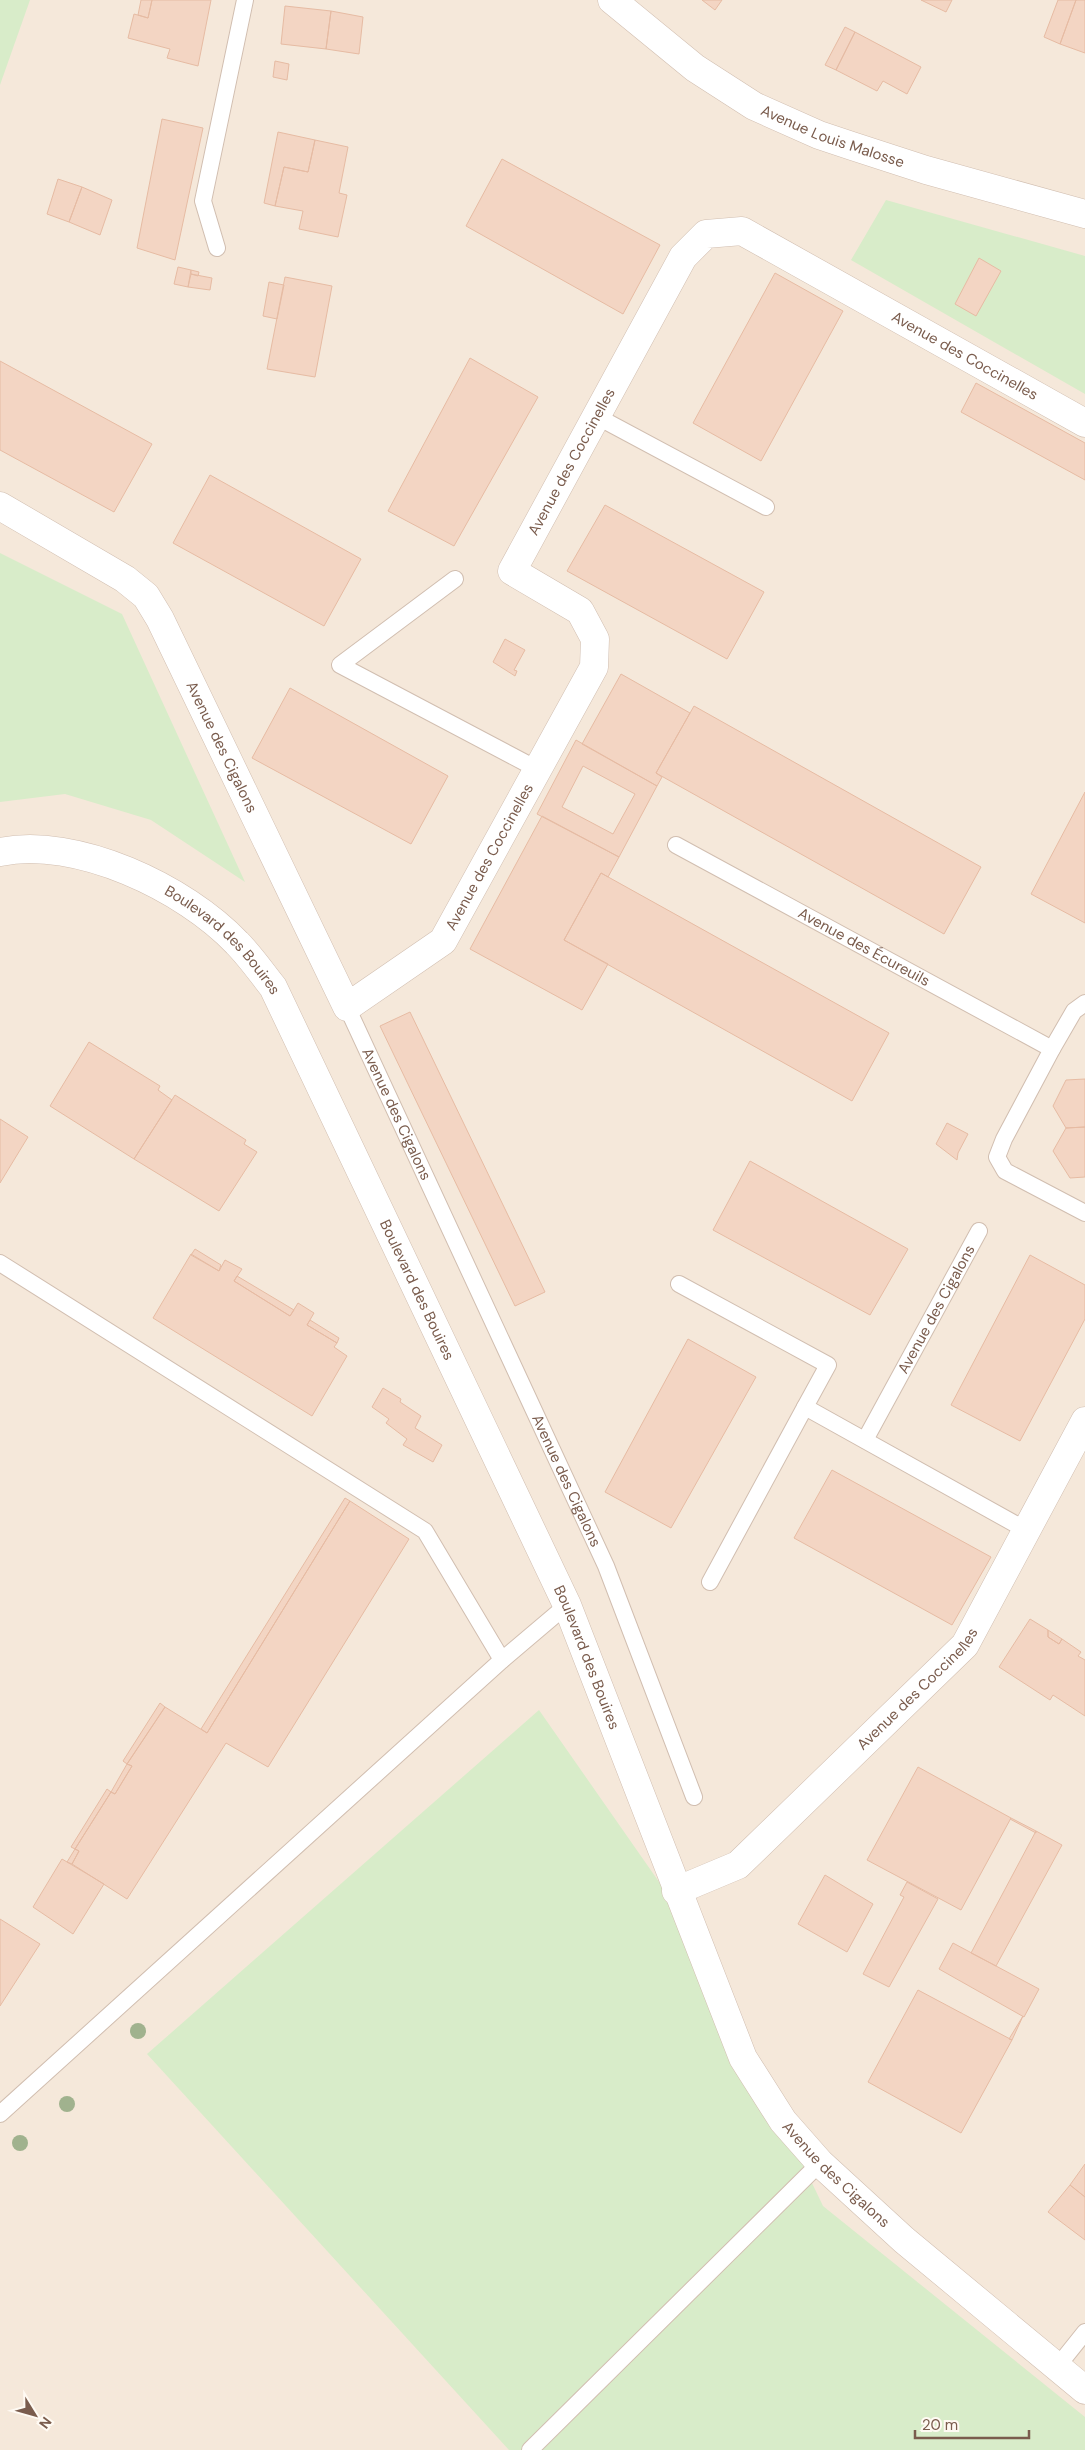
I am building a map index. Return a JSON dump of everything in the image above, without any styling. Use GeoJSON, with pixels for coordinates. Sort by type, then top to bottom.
{"type":"FeatureCollection","features":[{"type":"Feature","properties":{"kind":"street","name":"Avenue Louis Malosse"},"geometry":{"type":"LineString","coordinates":[[612,0],[695,68],[754,106],[819,135],[870,152],[926,170],[1085,214]]}},
{"type":"Feature","properties":{"kind":"street","name":"Avenue des Coccinelles"},"geometry":{"type":"LineString","coordinates":[[347,1007],[443,941],[594,667],[595,639],[580,611],[512,571],[684,257],[706,234],[742,232],[1085,423]]}},
{"type":"Feature","properties":{"kind":"street","name":"Avenue des Cigalons"},"geometry":{"type":"LineString","coordinates":[[0,506],[126,578],[146,596],[160,619],[347,1007]]}},
{"type":"Feature","properties":{"kind":"street","name":"Boulevard des Bouires"},"geometry":{"type":"LineString","coordinates":[[0,852],[18,848],[78,854],[128,870],[179,896],[237,942],[273,987],[567,1605],[676,1891]]}},
{"type":"Feature","properties":{"kind":"street","name":"Avenue des Coccinelles"},"geometry":{"type":"LineString","coordinates":[[676,1891],[738,1866],[965,1645],[1085,1421]]}},
{"type":"Feature","properties":{"kind":"street","name":"Avenue des Cigalons"},"geometry":{"type":"LineString","coordinates":[[676,1891],[743,2058],[783,2121],[820,2163],[904,2240],[1056,2368],[1085,2390]]}},
{"type":"Feature","properties":{"kind":"lane"},"geometry":{"type":"LineString","coordinates":[[218,248],[203,201],[245,0]]}},
{"type":"Feature","properties":{"kind":"lane"},"geometry":{"type":"LineString","coordinates":[[596,416],[766,507]]}},
{"type":"Feature","properties":{"kind":"lane"},"geometry":{"type":"LineString","coordinates":[[455,579],[340,665],[537,769]]}},
{"type":"Feature","properties":{"kind":"lane","name":"Avenue des Écureuils"},"geometry":{"type":"LineString","coordinates":[[676,845],[1052,1049]]}},
{"type":"Feature","properties":{"kind":"lane"},"geometry":{"type":"LineString","coordinates":[[1085,1003],[1074,1011],[1052,1049],[1004,1139],[998,1157],[1005,1171],[1085,1213]]}},
{"type":"Feature","properties":{"kind":"lane","name":"Avenue des Cigalons"},"geometry":{"type":"LineString","coordinates":[[347,1007],[606,1566],[694,1797]]}},
{"type":"Feature","properties":{"kind":"lane","name":"Avenue des Cigalons"},"geometry":{"type":"LineString","coordinates":[[865,1440],[979,1231]]}},
{"type":"Feature","properties":{"kind":"lane"},"geometry":{"type":"LineString","coordinates":[[0,1263],[424,1531],[502,1660]]}},
{"type":"Feature","properties":{"kind":"lane"},"geometry":{"type":"LineString","coordinates":[[679,1284],[828,1365],[710,1582]]}},
{"type":"Feature","properties":{"kind":"lane"},"geometry":{"type":"LineString","coordinates":[[805,1407],[1026,1530]]}},
{"type":"Feature","properties":{"kind":"lane"},"geometry":{"type":"LineString","coordinates":[[0,2114],[502,1660],[567,1605]]}},
{"type":"Feature","properties":{"kind":"lane"},"geometry":{"type":"LineString","coordinates":[[530,2450],[820,2163]]}},
{"type":"Feature","properties":{"kind":"lane"},"geometry":{"type":"LineString","coordinates":[[1056,2368],[1085,2332]]}},
{"type":"Feature","properties":{"kind":"shaded area"},"geometry":{"type":"Polygon","coordinates":[[[0,0],[1085,0],[1085,2450],[0,2450],[0,0]]]}},
{"type":"Feature","properties":{"kind":"green space"},"geometry":{"type":"Polygon","coordinates":[[[0,0],[30,0],[0,85],[0,0]]]}},
{"type":"Feature","properties":{"kind":"green space"},"geometry":{"type":"Polygon","coordinates":[[[886,200],[1085,256],[1085,394],[851,260],[886,200]]]}},
{"type":"Feature","properties":{"kind":"green space"},"geometry":{"type":"Polygon","coordinates":[[[0,553],[122,614],[245,882],[151,820],[65,794],[0,802],[0,553]]]}},
{"type":"Feature","properties":{"kind":"green space"},"geometry":{"type":"Polygon","coordinates":[[[539,1710],[687,1922],[823,2206],[1085,2417],[1085,2450],[509,2450],[147,2054],[539,1710]]]}},
{"type":"Feature","properties":{"kind":"building"},"geometry":{"type":"Polygon","coordinates":[[[141,0],[152,0],[148,18],[138,15],[141,0]]]}},
{"type":"Feature","properties":{"kind":"building"},"geometry":{"type":"Polygon","coordinates":[[[152,0],[211,0],[198,66],[167,58],[170,49],[128,38],[134,14],[148,18],[152,0]]]}},
{"type":"Feature","properties":{"kind":"building"},"geometry":{"type":"Polygon","coordinates":[[[702,0],[722,0],[715,10],[702,0]]]}},
{"type":"Feature","properties":{"kind":"building"},"geometry":{"type":"Polygon","coordinates":[[[921,0],[952,0],[946,12],[921,0]]]}},
{"type":"Feature","properties":{"kind":"building"},"geometry":{"type":"Polygon","coordinates":[[[1058,0],[1076,0],[1060,44],[1044,37],[1058,0]]]}},
{"type":"Feature","properties":{"kind":"building"},"geometry":{"type":"Polygon","coordinates":[[[1076,0],[1085,0],[1085,53],[1060,44],[1076,0]]]}},
{"type":"Feature","properties":{"kind":"building"},"geometry":{"type":"Polygon","coordinates":[[[285,6],[331,11],[326,49],[281,44],[285,6]]]}},
{"type":"Feature","properties":{"kind":"building"},"geometry":{"type":"Polygon","coordinates":[[[331,11],[363,17],[359,54],[326,49],[331,11]]]}},
{"type":"Feature","properties":{"kind":"building"},"geometry":{"type":"Polygon","coordinates":[[[845,27],[855,32],[836,70],[825,65],[845,27]]]}},
{"type":"Feature","properties":{"kind":"building"},"geometry":{"type":"Polygon","coordinates":[[[855,32],[921,67],[907,94],[883,81],[877,91],[836,70],[855,32]]]}},
{"type":"Feature","properties":{"kind":"building"},"geometry":{"type":"Polygon","coordinates":[[[275,61],[289,64],[287,80],[273,77],[275,61]]]}},
{"type":"Feature","properties":{"kind":"building"},"geometry":{"type":"Polygon","coordinates":[[[162,119],[203,128],[175,260],[137,248],[162,119]]]}},
{"type":"Feature","properties":{"kind":"building"},"geometry":{"type":"Polygon","coordinates":[[[278,132],[315,140],[308,172],[284,167],[275,206],[264,203],[278,132]]]}},
{"type":"Feature","properties":{"kind":"building"},"geometry":{"type":"Polygon","coordinates":[[[315,140],[348,147],[339,193],[347,195],[338,237],[299,229],[303,211],[275,206],[284,167],[308,172],[315,140]]]}},
{"type":"Feature","properties":{"kind":"building"},"geometry":{"type":"Polygon","coordinates":[[[502,159],[660,245],[623,314],[466,226],[502,159]]]}},
{"type":"Feature","properties":{"kind":"building"},"geometry":{"type":"Polygon","coordinates":[[[58,179],[82,187],[69,222],[47,214],[58,179]]]}},
{"type":"Feature","properties":{"kind":"building"},"geometry":{"type":"Polygon","coordinates":[[[82,187],[112,200],[100,235],[69,222],[82,187]]]}},
{"type":"Feature","properties":{"kind":"building"},"geometry":{"type":"Polygon","coordinates":[[[979,258],[1001,271],[976,316],[955,304],[979,258]]]}},
{"type":"Feature","properties":{"kind":"building"},"geometry":{"type":"Polygon","coordinates":[[[178,267],[191,270],[188,287],[174,284],[178,267]]]}},
{"type":"Feature","properties":{"kind":"building"},"geometry":{"type":"Polygon","coordinates":[[[191,270],[199,272],[198,276],[191,274],[191,270]]]}},
{"type":"Feature","properties":{"kind":"building"},"geometry":{"type":"Polygon","coordinates":[[[775,273],[843,311],[761,461],[693,423],[775,273]]]}},
{"type":"Feature","properties":{"kind":"building"},"geometry":{"type":"Polygon","coordinates":[[[191,274],[212,278],[210,290],[188,287],[191,274]]]}},
{"type":"Feature","properties":{"kind":"building"},"geometry":{"type":"Polygon","coordinates":[[[285,277],[332,286],[315,377],[267,369],[285,277]]]}},
{"type":"Feature","properties":{"kind":"building"},"geometry":{"type":"Polygon","coordinates":[[[269,282],[284,285],[277,319],[263,316],[269,282]]]}},
{"type":"Feature","properties":{"kind":"building"},"geometry":{"type":"Polygon","coordinates":[[[470,358],[538,397],[454,546],[388,511],[470,358]]]}},
{"type":"Feature","properties":{"kind":"building"},"geometry":{"type":"Polygon","coordinates":[[[0,361],[152,444],[114,512],[0,450],[0,361]]]}},
{"type":"Feature","properties":{"kind":"building"},"geometry":{"type":"Polygon","coordinates":[[[976,383],[1085,443],[1085,480],[961,412],[976,383]]]}},
{"type":"Feature","properties":{"kind":"building"},"geometry":{"type":"Polygon","coordinates":[[[210,475],[361,559],[324,626],[173,543],[210,475]]]}},
{"type":"Feature","properties":{"kind":"building"},"geometry":{"type":"Polygon","coordinates":[[[605,505],[764,592],[727,659],[567,571],[605,505]]]}},
{"type":"Feature","properties":{"kind":"building"},"geometry":{"type":"Polygon","coordinates":[[[505,639],[525,650],[514,670],[517,671],[515,676],[493,662],[505,639]]]}},
{"type":"Feature","properties":{"kind":"building"},"geometry":{"type":"Polygon","coordinates":[[[621,674],[690,713],[656,773],[662,777],[657,786],[582,744],[621,674]]]}},
{"type":"Feature","properties":{"kind":"building"},"geometry":{"type":"Polygon","coordinates":[[[290,688],[448,776],[411,844],[252,758],[290,688]]]}},
{"type":"Feature","properties":{"kind":"building"},"geometry":{"type":"Polygon","coordinates":[[[694,706],[981,867],[944,934],[656,773],[694,706]]]}},
{"type":"Feature","properties":{"kind":"building"},"geometry":{"type":"Polygon","coordinates":[[[576,740],[657,786],[619,857],[537,814],[576,740]],[[583,766],[562,807],[613,834],[635,794],[583,766]]]}},
{"type":"Feature","properties":{"kind":"building"},"geometry":{"type":"Polygon","coordinates":[[[1085,792],[1085,923],[1031,894],[1085,792]]]}},
{"type":"Feature","properties":{"kind":"building"},"geometry":{"type":"Polygon","coordinates":[[[542,816],[619,857],[608,877],[601,873],[564,940],[608,964],[582,1010],[470,949],[542,816]]]}},
{"type":"Feature","properties":{"kind":"building"},"geometry":{"type":"Polygon","coordinates":[[[601,873],[889,1033],[852,1101],[564,940],[601,873]]]}},
{"type":"Feature","properties":{"kind":"building"},"geometry":{"type":"Polygon","coordinates":[[[410,1012],[545,1292],[515,1306],[380,1026],[410,1012]]]}},
{"type":"Feature","properties":{"kind":"building"},"geometry":{"type":"Polygon","coordinates":[[[89,1042],[160,1086],[158,1090],[172,1100],[134,1159],[50,1106],[89,1042]]]}},
{"type":"Feature","properties":{"kind":"building"},"geometry":{"type":"Polygon","coordinates":[[[1085,1079],[1085,1127],[1066,1128],[1053,1106],[1066,1080],[1085,1079]]]}},
{"type":"Feature","properties":{"kind":"building"},"geometry":{"type":"Polygon","coordinates":[[[175,1095],[246,1140],[244,1144],[257,1152],[219,1211],[134,1159],[175,1095]]]}},
{"type":"Feature","properties":{"kind":"building"},"geometry":{"type":"Polygon","coordinates":[[[0,1119],[28,1137],[0,1183],[0,1119]]]}},
{"type":"Feature","properties":{"kind":"building"},"geometry":{"type":"Polygon","coordinates":[[[947,1123],[968,1134],[958,1153],[957,1160],[936,1144],[947,1123]]]}},
{"type":"Feature","properties":{"kind":"building"},"geometry":{"type":"Polygon","coordinates":[[[1085,1127],[1085,1177],[1070,1178],[1053,1151],[1066,1128],[1085,1127]]]}},
{"type":"Feature","properties":{"kind":"building"},"geometry":{"type":"Polygon","coordinates":[[[750,1161],[908,1249],[870,1315],[713,1230],[750,1161]]]}},
{"type":"Feature","properties":{"kind":"building"},"geometry":{"type":"Polygon","coordinates":[[[195,1249],[221,1265],[219,1271],[191,1255],[195,1249]]]}},
{"type":"Feature","properties":{"kind":"building"},"geometry":{"type":"Polygon","coordinates":[[[191,1254],[219,1271],[225,1260],[242,1269],[234,1281],[290,1316],[298,1303],[314,1313],[307,1325],[337,1343],[334,1347],[347,1356],[312,1416],[153,1318],[191,1254]]]}},
{"type":"Feature","properties":{"kind":"building"},"geometry":{"type":"Polygon","coordinates":[[[1030,1255],[1085,1285],[1085,1319],[1020,1441],[951,1405],[1030,1255]]]}},
{"type":"Feature","properties":{"kind":"building"},"geometry":{"type":"Polygon","coordinates":[[[237,1276],[294,1310],[290,1316],[234,1281],[237,1276]]]}},
{"type":"Feature","properties":{"kind":"building"},"geometry":{"type":"Polygon","coordinates":[[[310,1320],[339,1338],[337,1343],[307,1325],[310,1320]]]}},
{"type":"Feature","properties":{"kind":"building"},"geometry":{"type":"Polygon","coordinates":[[[688,1339],[756,1377],[671,1528],[605,1492],[688,1339]]]}},
{"type":"Feature","properties":{"kind":"building"},"geometry":{"type":"Polygon","coordinates":[[[383,1388],[401,1399],[400,1402],[421,1416],[415,1428],[442,1445],[433,1462],[403,1445],[407,1439],[386,1423],[389,1419],[372,1407],[383,1388]]]}},
{"type":"Feature","properties":{"kind":"building"},"geometry":{"type":"Polygon","coordinates":[[[832,1470],[991,1557],[952,1625],[794,1538],[832,1470]]]}},
{"type":"Feature","properties":{"kind":"building"},"geometry":{"type":"Polygon","coordinates":[[[345,1498],[350,1501],[207,1733],[201,1729],[345,1498]]]}},
{"type":"Feature","properties":{"kind":"building"},"geometry":{"type":"Polygon","coordinates":[[[350,1501],[409,1539],[268,1767],[226,1743],[127,1899],[72,1864],[79,1851],[75,1849],[111,1792],[115,1794],[132,1766],[127,1764],[165,1707],[207,1733],[350,1501]]]}},
{"type":"Feature","properties":{"kind":"building"},"geometry":{"type":"Polygon","coordinates":[[[1030,1619],[1048,1630],[1048,1637],[1059,1644],[1062,1639],[1081,1652],[1078,1656],[1085,1660],[1085,1716],[1053,1695],[1050,1700],[999,1667],[1030,1619]]]}},
{"type":"Feature","properties":{"kind":"building"},"geometry":{"type":"Polygon","coordinates":[[[1048,1630],[1062,1639],[1059,1644],[1048,1637],[1048,1630]]]}},
{"type":"Feature","properties":{"kind":"building"},"geometry":{"type":"Polygon","coordinates":[[[160,1703],[165,1707],[127,1764],[123,1761],[160,1703]]]}},
{"type":"Feature","properties":{"kind":"building"},"geometry":{"type":"Polygon","coordinates":[[[127,1764],[132,1766],[115,1794],[111,1792],[127,1764]]]}},
{"type":"Feature","properties":{"kind":"building"},"geometry":{"type":"Polygon","coordinates":[[[918,1767],[1011,1818],[961,1910],[867,1860],[918,1767]]]}},
{"type":"Feature","properties":{"kind":"building"},"geometry":{"type":"Polygon","coordinates":[[[107,1789],[111,1792],[75,1849],[71,1847],[107,1789]]]}},
{"type":"Feature","properties":{"kind":"building"},"geometry":{"type":"Polygon","coordinates":[[[1010,1819],[1036,1831],[1036,1833],[1010,1819]]]}},
{"type":"Feature","properties":{"kind":"building"},"geometry":{"type":"Polygon","coordinates":[[[1036,1831],[1062,1845],[996,1966],[971,1953],[1036,1831]]]}},
{"type":"Feature","properties":{"kind":"building"},"geometry":{"type":"Polygon","coordinates":[[[75,1849],[79,1851],[72,1864],[67,1862],[75,1849]]]}},
{"type":"Feature","properties":{"kind":"building"},"geometry":{"type":"Polygon","coordinates":[[[62,1859],[104,1884],[73,1934],[33,1907],[62,1859]]]}},
{"type":"Feature","properties":{"kind":"building"},"geometry":{"type":"Polygon","coordinates":[[[825,1875],[873,1904],[847,1952],[798,1924],[825,1875]]]}},
{"type":"Feature","properties":{"kind":"building"},"geometry":{"type":"Polygon","coordinates":[[[907,1882],[938,1899],[889,1987],[863,1974],[904,1897],[900,1895],[907,1882]]]}},
{"type":"Feature","properties":{"kind":"building"},"geometry":{"type":"Polygon","coordinates":[[[0,1919],[40,1944],[0,2006],[0,1919]]]}},
{"type":"Feature","properties":{"kind":"building"},"geometry":{"type":"Polygon","coordinates":[[[953,1943],[1039,1989],[1024,2017],[939,1969],[953,1943]]]}},
{"type":"Feature","properties":{"kind":"building"},"geometry":{"type":"Polygon","coordinates":[[[918,1990],[1012,2040],[961,2133],[868,2082],[918,1990]]]}},
{"type":"Feature","properties":{"kind":"building"},"geometry":{"type":"Polygon","coordinates":[[[1023,2016],[1012,2040],[1009,2039],[1023,2016]]]}},
{"type":"Feature","properties":{"kind":"building"},"geometry":{"type":"Polygon","coordinates":[[[1085,2164],[1085,2197],[1070,2185],[1085,2164]]]}},
{"type":"Feature","properties":{"kind":"building"},"geometry":{"type":"Polygon","coordinates":[[[1070,2185],[1085,2197],[1085,2240],[1048,2212],[1070,2185]]]}}]}
